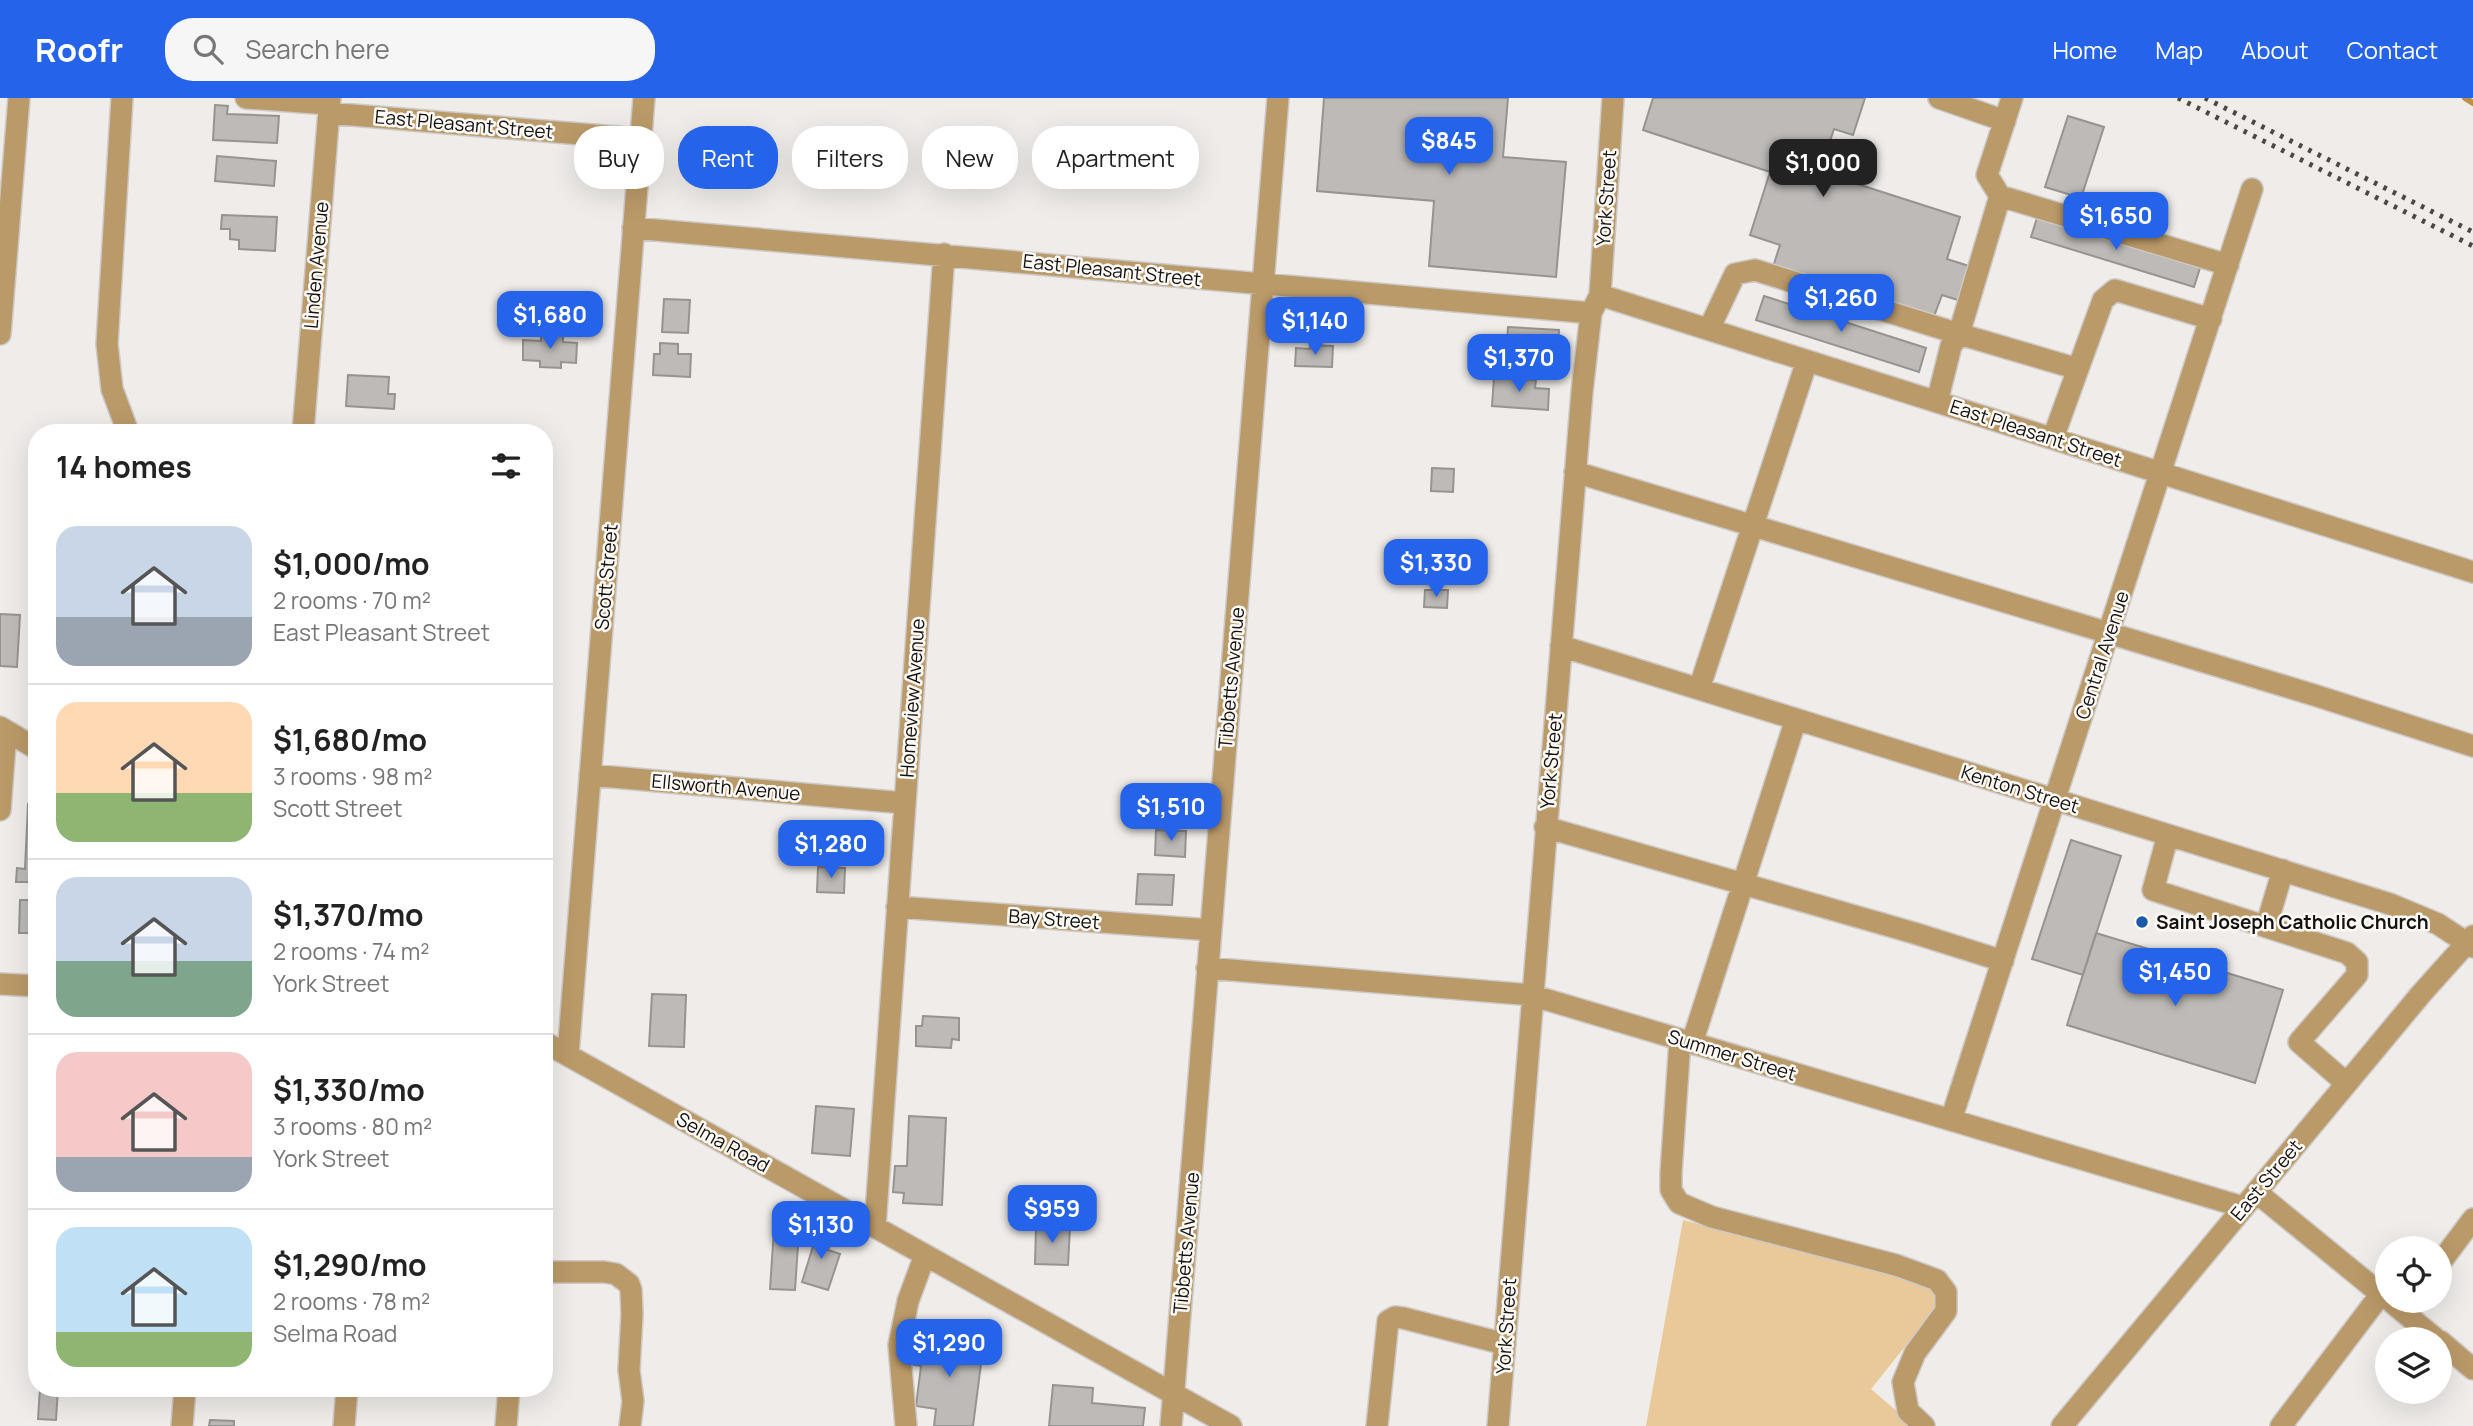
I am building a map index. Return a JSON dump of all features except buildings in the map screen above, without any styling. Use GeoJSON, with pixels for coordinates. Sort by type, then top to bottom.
{"type":"FeatureCollection","features":[{"type":"Feature","properties":{"kind":"street"},"geometry":{"type":"LineString","coordinates":[[0,334],[19,98]]}},
{"type":"Feature","properties":{"kind":"street"},"geometry":{"type":"LineString","coordinates":[[122,98],[107,344],[112,389],[125,424]]}},
{"type":"Feature","properties":{"kind":"street","name":"East Pleasant Street"},"geometry":{"type":"LineString","coordinates":[[246,98],[574,132]]}},
{"type":"Feature","properties":{"kind":"street","name":"Scott Street"},"geometry":{"type":"LineString","coordinates":[[641,126],[644,98]]}},
{"type":"Feature","properties":{"kind":"street","name":"Tibbetts Avenue"},"geometry":{"type":"LineString","coordinates":[[1171,1426],[1278,98]]}},
{"type":"Feature","properties":{"kind":"street","name":"York Street"},"geometry":{"type":"LineString","coordinates":[[1499,1426],[1560,646],[1613,98]]}},
{"type":"Feature","properties":{"kind":"street"},"geometry":{"type":"LineString","coordinates":[[1939,98],[2005,121]]}},
{"type":"Feature","properties":{"kind":"street"},"geometry":{"type":"LineString","coordinates":[[2012,98],[1987,175],[2000,196],[2228,265]]}},
{"type":"Feature","properties":{"kind":"street","name":"Linden Avenue"},"geometry":{"type":"LineString","coordinates":[[304,424],[329,105]]}},
{"type":"Feature","properties":{"kind":"street","name":"Scott Street"},"geometry":{"type":"LineString","coordinates":[[568,1055],[636,189]]}},
{"type":"Feature","properties":{"kind":"street","name":"Central Avenue"},"geometry":{"type":"LineString","coordinates":[[1951,1120],[2252,189]]}},
{"type":"Feature","properties":{"kind":"street"},"geometry":{"type":"LineString","coordinates":[[1937,402],[1951,346],[1959,334],[2000,196]]}},
{"type":"Feature","properties":{"kind":"street","name":"East Pleasant Street"},"geometry":{"type":"LineString","coordinates":[[633,228],[944,254],[1263,285],[1595,304],[1709,329],[2473,572]]}},
{"type":"Feature","properties":{"kind":"street","name":"Homeview Avenue"},"geometry":{"type":"LineString","coordinates":[[874,1227],[944,254]]}},
{"type":"Feature","properties":{"kind":"street"},"geometry":{"type":"LineString","coordinates":[[1709,329],[1735,274],[1755,270],[2078,369]]}},
{"type":"Feature","properties":{"kind":"street"},"geometry":{"type":"LineString","coordinates":[[2053,438],[2103,300],[2115,290],[2211,319]]}},
{"type":"Feature","properties":{"kind":"street"},"geometry":{"type":"LineString","coordinates":[[1699,689],[1807,360]]}},
{"type":"Feature","properties":{"kind":"street"},"geometry":{"type":"LineString","coordinates":[[1575,472],[2314,695],[2473,746]]}},
{"type":"Feature","properties":{"kind":"street","name":"Kenton Street"},"geometry":{"type":"LineString","coordinates":[[1560,646],[2390,904],[2438,924],[2471,942]]}},
{"type":"Feature","properties":{"kind":"street"},"geometry":{"type":"LineString","coordinates":[[1796,719],[1743,883],[1686,1041],[1671,1191],[1679,1203],[1712,1217],[1896,1265],[1937,1280],[1946,1292],[1946,1311],[1915,1353],[1903,1382],[1908,1411],[1924,1426]]}},
{"type":"Feature","properties":{"kind":"street"},"geometry":{"type":"LineString","coordinates":[[0,810],[3,729],[28,744]]}},
{"type":"Feature","properties":{"kind":"street","name":"Ellsworth Avenue"},"geometry":{"type":"LineString","coordinates":[[590,775],[904,803]]}},
{"type":"Feature","properties":{"kind":"street"},"geometry":{"type":"LineString","coordinates":[[1545,827],[2003,961]]}},
{"type":"Feature","properties":{"kind":"street"},"geometry":{"type":"LineString","coordinates":[[2168,835],[2153,890],[2347,953],[2357,962],[2357,975],[2299,1042],[2346,1083]]}},
{"type":"Feature","properties":{"kind":"street"},"geometry":{"type":"LineString","coordinates":[[2266,927],[2283,870]]}},
{"type":"Feature","properties":{"kind":"street","name":"Bay Street"},"geometry":{"type":"LineString","coordinates":[[897,907],[1211,930]]}},
{"type":"Feature","properties":{"kind":"street","name":"East Street"},"geometry":{"type":"LineString","coordinates":[[2062,1426],[2421,994],[2471,942]]}},
{"type":"Feature","properties":{"kind":"street","name":"Summer Street"},"geometry":{"type":"LineString","coordinates":[[1208,968],[1531,995],[1951,1120],[2250,1200],[2375,1288]]}},
{"type":"Feature","properties":{"kind":"street"},"geometry":{"type":"LineString","coordinates":[[0,984],[28,986]]}},
{"type":"Feature","properties":{"kind":"street","name":"Selma Road"},"geometry":{"type":"LineString","coordinates":[[553,1047],[1231,1426]]}},
{"type":"Feature","properties":{"kind":"street"},"geometry":{"type":"LineString","coordinates":[[2452,1247],[2473,1219]]}},
{"type":"Feature","properties":{"kind":"street"},"geometry":{"type":"LineString","coordinates":[[906,1426],[900,1345],[908,1301],[925,1255]]}},
{"type":"Feature","properties":{"kind":"street"},"geometry":{"type":"LineString","coordinates":[[553,1272],[604,1272],[616,1275],[629,1284],[632,1314],[629,1370],[633,1401],[630,1426]]}},
{"type":"Feature","properties":{"kind":"street"},"geometry":{"type":"LineString","coordinates":[[2281,1426],[2383,1313]]}},
{"type":"Feature","properties":{"kind":"street","name":"Summer Street"},"geometry":{"type":"LineString","coordinates":[[2408,1313],[2423,1327]]}},
{"type":"Feature","properties":{"kind":"street"},"geometry":{"type":"LineString","coordinates":[[1377,1426],[1388,1321],[1395,1317],[1404,1318],[1505,1345]]}},
{"type":"Feature","properties":{"kind":"street","name":"Summer Street"},"geometry":{"type":"LineString","coordinates":[[2452,1352],[2473,1369]]}},
{"type":"Feature","properties":{"kind":"street"},"geometry":{"type":"LineString","coordinates":[[182,1426],[184,1397]]}},
{"type":"Feature","properties":{"kind":"street"},"geometry":{"type":"LineString","coordinates":[[344,1426],[346,1397]]}},
{"type":"Feature","properties":{"kind":"street"},"geometry":{"type":"LineString","coordinates":[[506,1426],[508,1397]]}},
{"type":"Feature","properties":{"kind":"shaded area"},"geometry":{"type":"Polygon","coordinates":[[[1683,1220],[1933,1286],[1939,1304],[1871,1389],[1914,1426],[1646,1426],[1683,1220]]]}},
{"type":"Feature","properties":{"kind":"waterway"},"geometry":{"type":"LineString","coordinates":[[2465,98],[2473,103]]}},
{"type":"Feature","properties":{"kind":"railway"},"geometry":{"type":"LineString","coordinates":[[2178,98],[2473,246]]}},
{"type":"Feature","properties":{"kind":"railway"},"geometry":{"type":"LineString","coordinates":[[2205,98],[2473,232]]}},
{"type":"Feature","properties":{"kind":"place","name":"Saint Joseph Catholic Church"},"geometry":{"type":"Point","coordinates":[2142,922]}}]}
